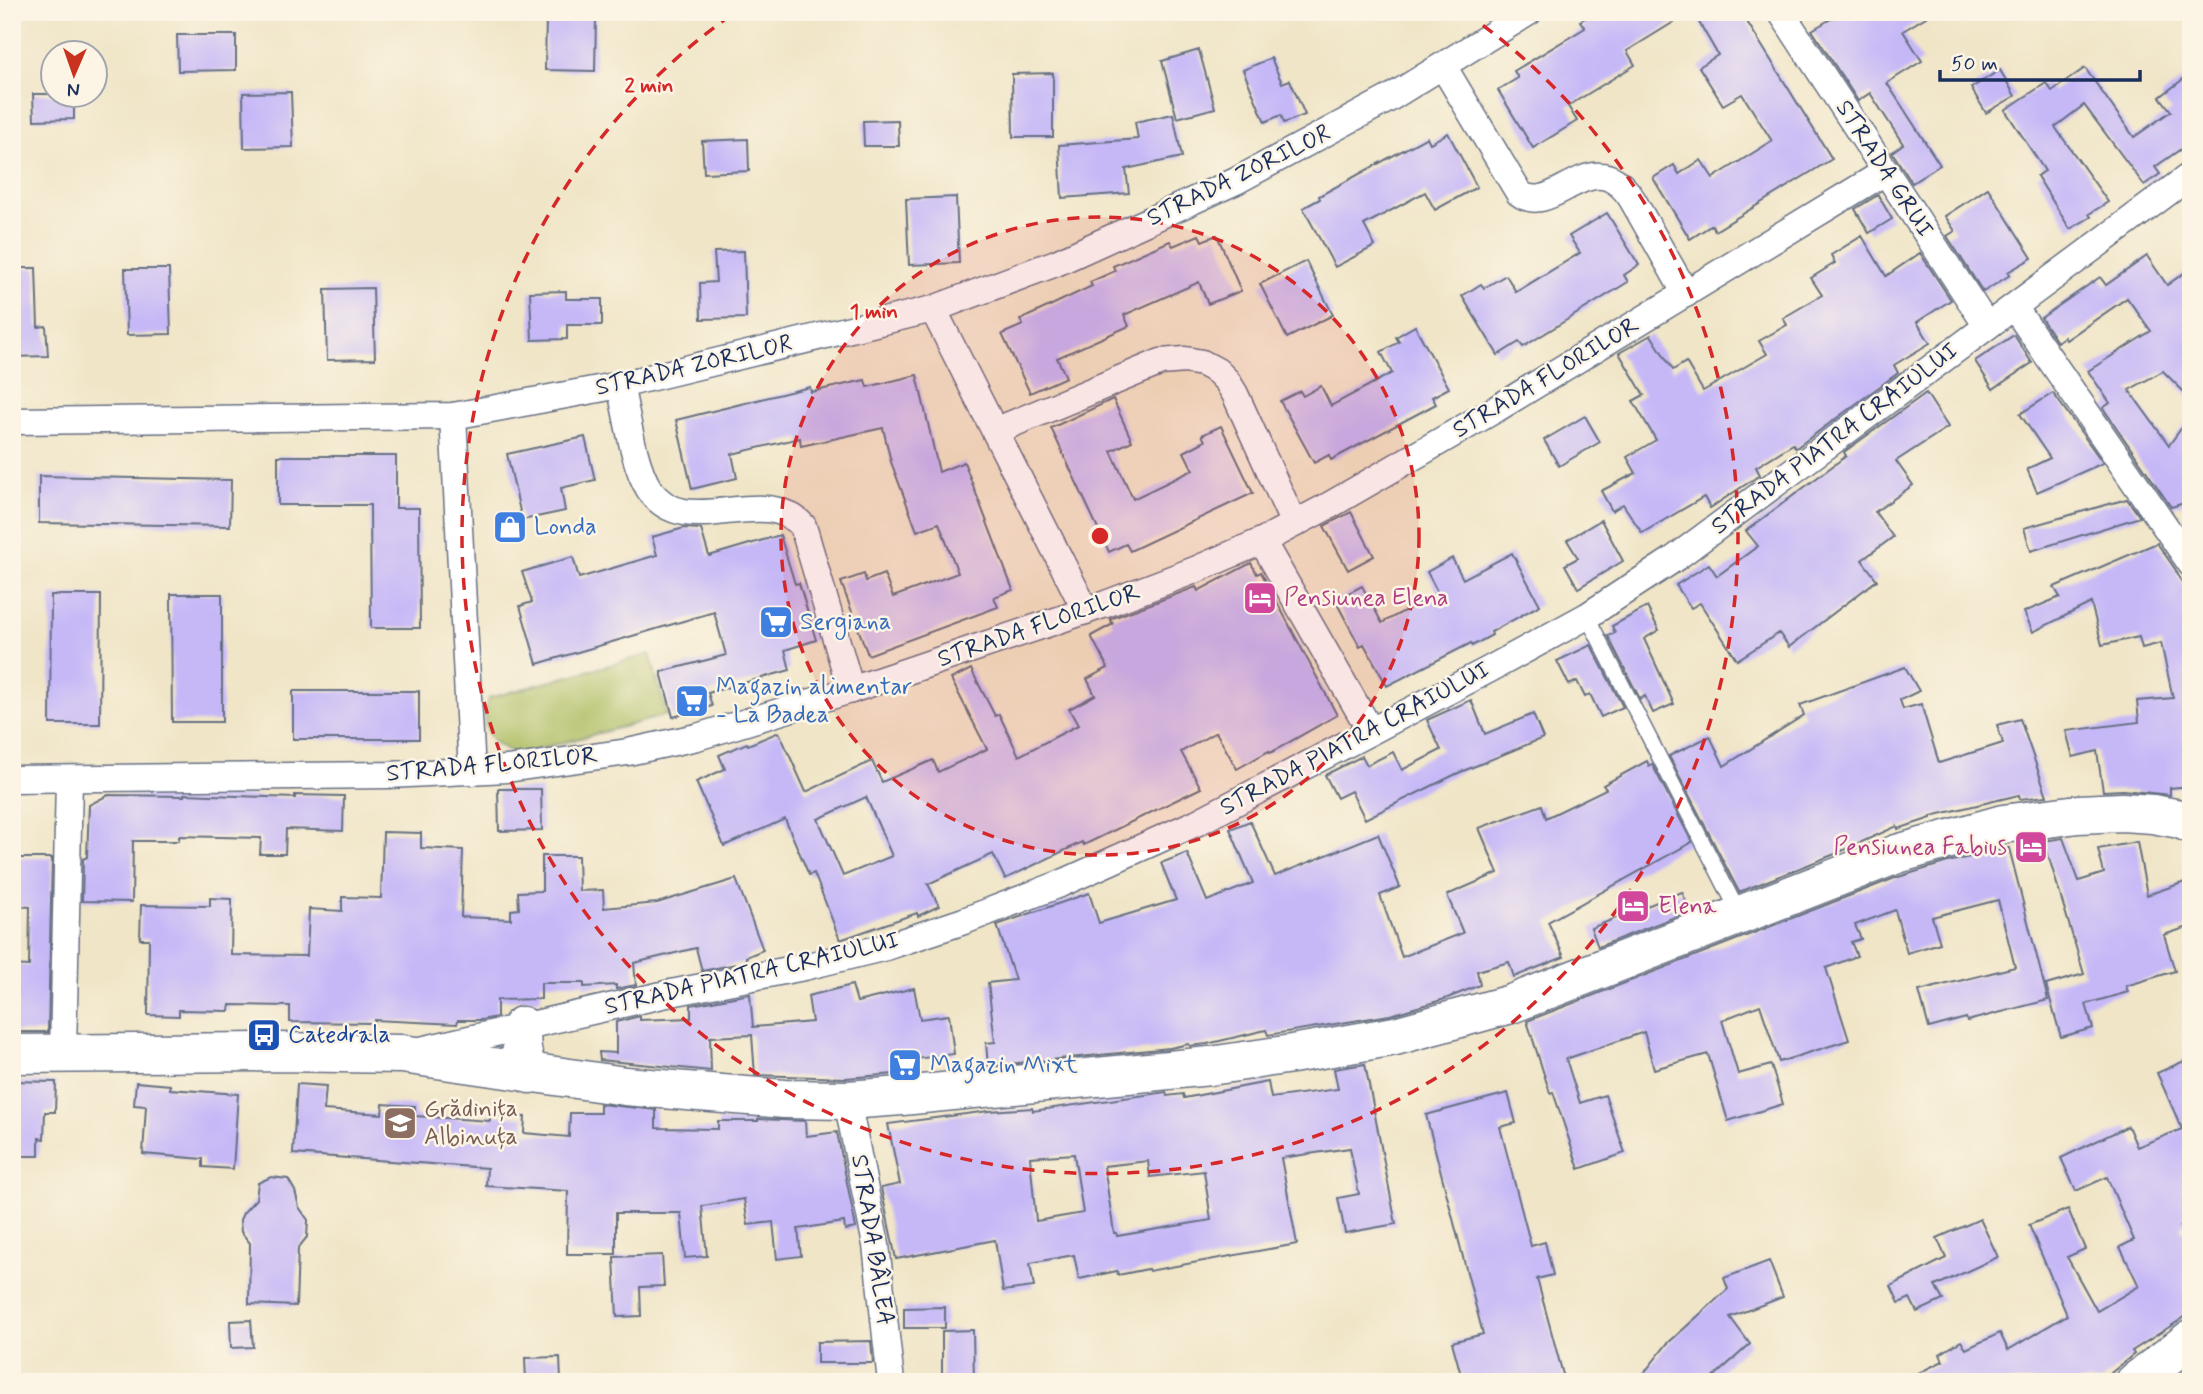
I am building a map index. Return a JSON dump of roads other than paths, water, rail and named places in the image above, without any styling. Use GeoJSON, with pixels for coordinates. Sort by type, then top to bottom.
{"type":"FeatureCollection","features":[{"type":"Feature","properties":{"kind":"main road"},"geometry":{"type":"LineString","coordinates":[[12,1054],[402,1054],[530,1074],[729,1096],[847,1100],[955,1092],[1210,1066],[1395,1036],[1511,1004],[1897,854],[2003,824],[2078,814],[2122,812],[2153,814],[2191,824]]}},
{"type":"Feature","properties":{"kind":"main road"},"geometry":{"type":"LineString","coordinates":[[522,1026],[520,1043],[530,1074]]}},
{"type":"Feature","properties":{"kind":"main road"},"geometry":{"type":"LineString","coordinates":[[2135,1382],[2191,1339]]}},
{"type":"Feature","properties":{"kind":"street","name":"STRADA ZORILOR"},"geometry":{"type":"LineString","coordinates":[[12,421],[453,416],[620,385],[933,309],[1056,263],[1236,181],[1328,133],[1529,12]]}},
{"type":"Feature","properties":{"kind":"street","name":"STRADA GRUI"},"geometry":{"type":"LineString","coordinates":[[1781,12],[1987,326]]}},
{"type":"Feature","properties":{"kind":"street"},"geometry":{"type":"LineString","coordinates":[[1443,66],[1519,193],[1527,199],[1537,200],[1577,179],[1604,176],[1615,180],[1625,188],[1632,199],[1686,294]]}},
{"type":"Feature","properties":{"kind":"street","name":"STRADA FLORILOR"},"geometry":{"type":"LineString","coordinates":[[12,779],[400,775],[472,772],[560,763],[697,737],[851,690],[1086,611],[1195,570],[1262,541],[1496,410],[1885,172]]}},
{"type":"Feature","properties":{"kind":"street","name":"STRADA PIATRA CRAIULUI"},"geometry":{"type":"LineString","coordinates":[[402,1054],[886,947],[1060,884],[1196,823],[1587,616],[1674,559],[2191,175]]}},
{"type":"Feature","properties":{"kind":"street"},"geometry":{"type":"LineString","coordinates":[[2014,307],[2191,564]]}},
{"type":"Feature","properties":{"kind":"street"},"geometry":{"type":"LineString","coordinates":[[933,309],[1086,611]]}},
{"type":"Feature","properties":{"kind":"street"},"geometry":{"type":"LineString","coordinates":[[995,431],[1161,362],[1185,360],[1202,363],[1217,371],[1235,394],[1294,524]]}},
{"type":"Feature","properties":{"kind":"street"},"geometry":{"type":"LineString","coordinates":[[620,385],[642,475],[651,491],[663,503],[681,511],[700,513],[779,509],[794,516],[803,526],[851,690]]}},
{"type":"Feature","properties":{"kind":"street"},"geometry":{"type":"LineString","coordinates":[[453,416],[472,772]]}},
{"type":"Feature","properties":{"kind":"street"},"geometry":{"type":"LineString","coordinates":[[1262,541],[1370,730]]}},
{"type":"Feature","properties":{"kind":"street"},"geometry":{"type":"LineString","coordinates":[[64,1053],[69,779]]}},
{"type":"Feature","properties":{"kind":"street","name":"STRADA BÂLEA"},"geometry":{"type":"LineString","coordinates":[[847,1100],[876,1245],[891,1382]]}},
{"type":"Feature","properties":{"kind":"street"},"geometry":{"type":"LineString","coordinates":[[2157,1382],[2191,1355]]}},
{"type":"Feature","properties":{"kind":"lane"},"geometry":{"type":"LineString","coordinates":[[1587,616],[1740,916]]}},
{"type":"Feature","properties":{"kind":"place","name":"Londa"},"geometry":{"type":"Point","coordinates":[510,527]}},
{"type":"Feature","properties":{"kind":"place","name":"Pensiunea Elena"},"geometry":{"type":"Point","coordinates":[1260,598]}},
{"type":"Feature","properties":{"kind":"place","name":"Sergiana"},"geometry":{"type":"Point","coordinates":[776,622]}},
{"type":"Feature","properties":{"kind":"place","name":"Magazin alimentar - La Badea"},"geometry":{"type":"Point","coordinates":[692,701]}},
{"type":"Feature","properties":{"kind":"place","name":"Pensiunea Fabius"},"geometry":{"type":"Point","coordinates":[2031,847]}},
{"type":"Feature","properties":{"kind":"place","name":"Elena"},"geometry":{"type":"Point","coordinates":[1633,906]}},
{"type":"Feature","properties":{"kind":"place","name":"Catedrala"},"geometry":{"type":"Point","coordinates":[264,1035]}},
{"type":"Feature","properties":{"kind":"place","name":"Magazin Mixt"},"geometry":{"type":"Point","coordinates":[905,1065]}},
{"type":"Feature","properties":{"kind":"place","name":"Grădinița Albinuța"},"geometry":{"type":"Point","coordinates":[400,1123]}}]}
